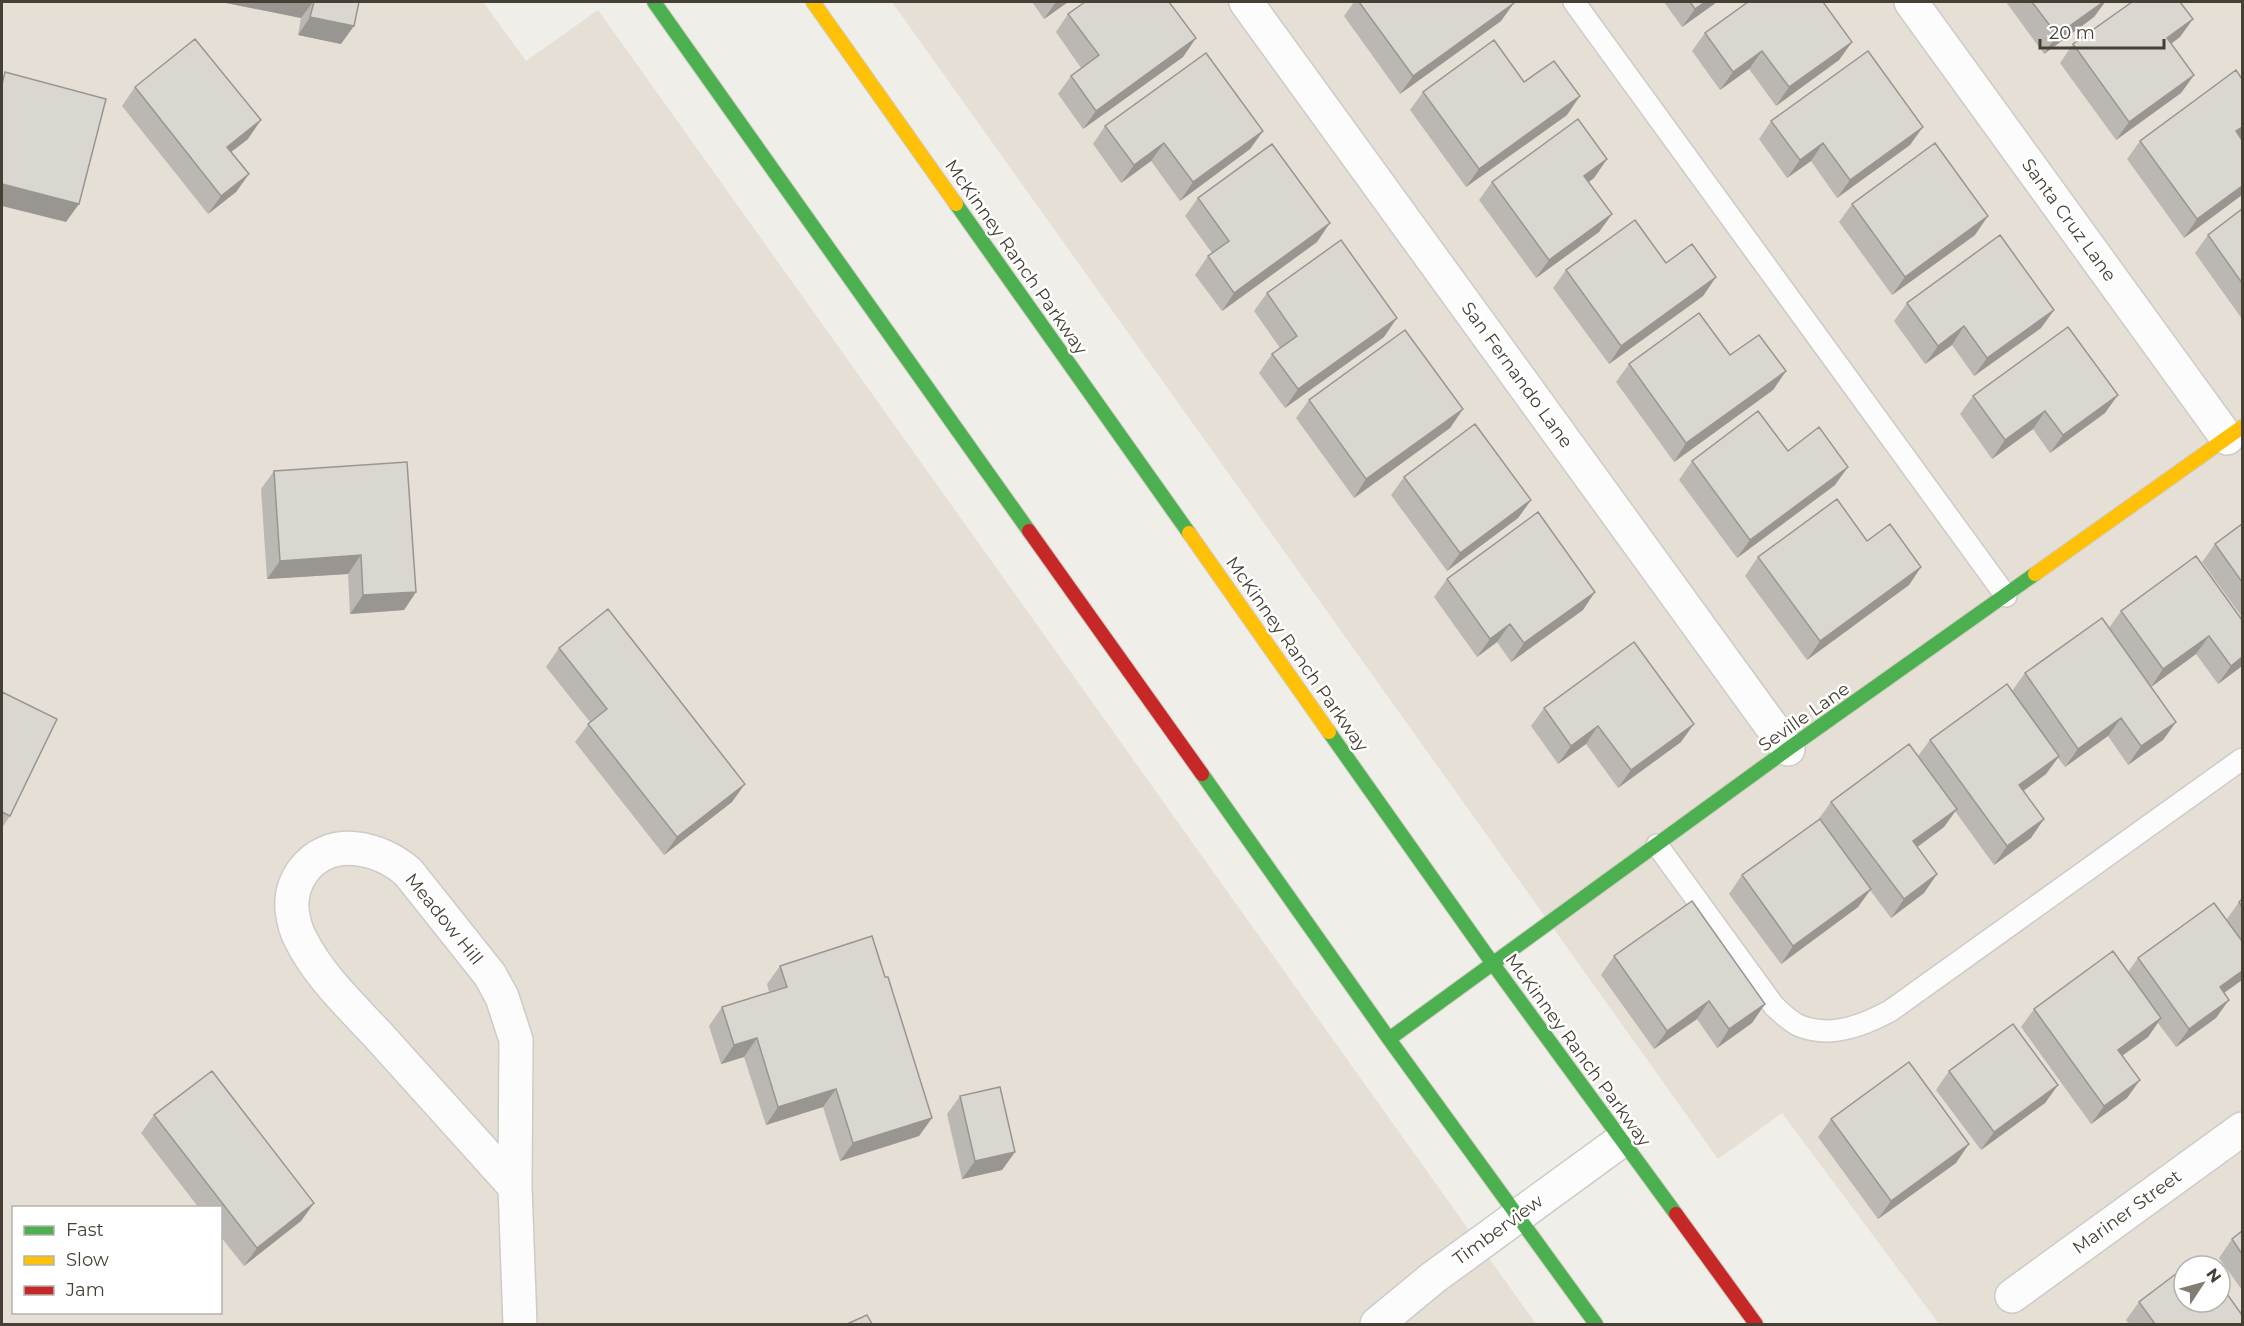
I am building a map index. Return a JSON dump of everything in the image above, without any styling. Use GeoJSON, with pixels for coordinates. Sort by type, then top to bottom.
{"type":"FeatureCollection","features":[{"type":"Feature","properties":{"kind":"main road"},"geometry":{"type":"LineString","coordinates":[[654,2],[1389,1039],[1596,1324]]}},
{"type":"Feature","properties":{"kind":"main road","name":"McKinney Ranch Parkway"},"geometry":{"type":"LineString","coordinates":[[813,2],[1493,964],[1756,1324]]}},
{"type":"Feature","properties":{"kind":"main road","name":"Seville Lane"},"geometry":{"type":"LineString","coordinates":[[1389,1039],[1788,749],[2235,433]]}},
{"type":"Feature","properties":{"kind":"street","name":"San Fernando Lane"},"geometry":{"type":"LineString","coordinates":[[1246,2],[1788,749]]}},
{"type":"Feature","properties":{"kind":"street","name":"Santa Cruz Lane"},"geometry":{"type":"LineString","coordinates":[[1911,2],[2235,433]]}},
{"type":"Feature","properties":{"kind":"street","name":"Meadow Hill"},"geometry":{"type":"LineString","coordinates":[[515,1187],[328,980],[300,939],[292,908],[293,892],[302,873],[320,856],[335,849],[353,848],[381,854],[397,862],[408,872],[490,975],[502,997],[516,1040],[515,1187],[520,1324]]}},
{"type":"Feature","properties":{"kind":"street","name":"Mariner Street"},"geometry":{"type":"LineString","coordinates":[[2012,1296],[2242,1130]]}},
{"type":"Feature","properties":{"kind":"street","name":"Timberview"},"geometry":{"type":"LineString","coordinates":[[1377,1324],[1434,1277],[1622,1140]]}},
{"type":"Feature","properties":{"kind":"lane"},"geometry":{"type":"LineString","coordinates":[[1574,2],[2006,596]]}},
{"type":"Feature","properties":{"kind":"lane"},"geometry":{"type":"LineString","coordinates":[[1657,845],[1774,1006],[1799,1026],[1832,1031],[1867,1023],[1890,1011],[2242,759]]}},
{"type":"Feature","properties":{"kind":"shaded area"},"geometry":{"type":"Polygon","coordinates":[[[2,2],[483,2],[526,61],[598,10],[1536,1324],[2,1324],[2,2]]]}},
{"type":"Feature","properties":{"kind":"shaded area"},"geometry":{"type":"Polygon","coordinates":[[[892,2],[2242,2],[2242,1324],[1939,1324],[1782,1113],[1718,1159],[892,2]]]}},
{"type":"Feature","properties":{"kind":"building"},"geometry":{"type":"Polygon","coordinates":[[[314,2],[359,2],[354,26],[310,17],[314,2]]]}},
{"type":"Feature","properties":{"kind":"building"},"geometry":{"type":"Polygon","coordinates":[[[1085,2],[1169,2],[1196,38],[1096,111],[1071,76],[1099,55],[1068,14],[1085,2]]]}},
{"type":"Feature","properties":{"kind":"building"},"geometry":{"type":"Polygon","coordinates":[[[1359,2],[1513,2],[1514,3],[1413,76],[1359,2]]]}},
{"type":"Feature","properties":{"kind":"building"},"geometry":{"type":"Polygon","coordinates":[[[1690,2],[1705,2],[1695,9],[1690,2]]]}},
{"type":"Feature","properties":{"kind":"building"},"geometry":{"type":"Polygon","coordinates":[[[1748,2],[1823,2],[1852,42],[1789,87],[1762,51],[1733,72],[1705,33],[1748,2]]]}},
{"type":"Feature","properties":{"kind":"building"},"geometry":{"type":"Polygon","coordinates":[[[2032,2],[2103,2],[2057,35],[2032,2]]]}},
{"type":"Feature","properties":{"kind":"building"},"geometry":{"type":"Polygon","coordinates":[[[2132,2],[2180,2],[2193,19],[2167,38],[2194,75],[2129,122],[2073,44],[2132,2]]]}},
{"type":"Feature","properties":{"kind":"building"},"geometry":{"type":"Polygon","coordinates":[[[195,39],[261,120],[227,147],[249,174],[221,196],[135,87],[195,39]]]}},
{"type":"Feature","properties":{"kind":"building"},"geometry":{"type":"Polygon","coordinates":[[[1494,40],[1524,82],[1554,61],[1580,96],[1479,169],[1423,92],[1494,40]]]}},
{"type":"Feature","properties":{"kind":"building"},"geometry":{"type":"Polygon","coordinates":[[[1868,51],[1923,127],[1850,180],[1823,143],[1800,160],[1771,121],[1868,51]]]}},
{"type":"Feature","properties":{"kind":"building"},"geometry":{"type":"Polygon","coordinates":[[[1206,53],[1263,131],[1193,182],[1164,143],[1134,165],[1105,126],[1206,53]]]}},
{"type":"Feature","properties":{"kind":"building"},"geometry":{"type":"Polygon","coordinates":[[[2236,70],[2242,79],[2242,127],[2236,131],[2242,140],[2242,186],[2197,219],[2140,141],[2236,70]]]}},
{"type":"Feature","properties":{"kind":"building"},"geometry":{"type":"Polygon","coordinates":[[[5,72],[106,99],[79,204],[2,184],[2,84],[5,72]]]}},
{"type":"Feature","properties":{"kind":"building"},"geometry":{"type":"Polygon","coordinates":[[[1578,119],[1607,159],[1584,176],[1612,214],[1549,260],[1492,182],[1578,119]]]}},
{"type":"Feature","properties":{"kind":"building"},"geometry":{"type":"Polygon","coordinates":[[[1935,143],[1988,216],[1905,277],[1852,204],[1935,143]]]}},
{"type":"Feature","properties":{"kind":"building"},"geometry":{"type":"Polygon","coordinates":[[[1272,144],[1330,223],[1234,293],[1208,256],[1229,241],[1198,198],[1272,144]]]}},
{"type":"Feature","properties":{"kind":"building"},"geometry":{"type":"Polygon","coordinates":[[[2242,209],[2242,283],[2208,235],[2242,209]]]}},
{"type":"Feature","properties":{"kind":"building"},"geometry":{"type":"Polygon","coordinates":[[[1635,220],[1666,263],[1692,244],[1716,277],[1621,346],[1566,270],[1635,220]]]}},
{"type":"Feature","properties":{"kind":"building"},"geometry":{"type":"Polygon","coordinates":[[[2000,235],[2054,310],[1987,358],[1964,326],[1938,346],[1907,303],[2000,235]]]}},
{"type":"Feature","properties":{"kind":"building"},"geometry":{"type":"Polygon","coordinates":[[[1341,240],[1397,318],[1298,389],[1272,354],[1297,336],[1267,293],[1341,240]]]}},
{"type":"Feature","properties":{"kind":"building"},"geometry":{"type":"Polygon","coordinates":[[[1699,313],[1730,355],[1759,335],[1786,371],[1686,443],[1629,364],[1699,313]]]}},
{"type":"Feature","properties":{"kind":"building"},"geometry":{"type":"Polygon","coordinates":[[[2068,327],[2118,395],[2063,435],[2045,411],[2005,440],[1973,396],[2068,327]]]}},
{"type":"Feature","properties":{"kind":"building"},"geometry":{"type":"Polygon","coordinates":[[[1405,330],[1463,409],[1366,479],[1309,400],[1405,330]]]}},
{"type":"Feature","properties":{"kind":"building"},"geometry":{"type":"Polygon","coordinates":[[[1758,411],[1788,451],[1819,427],[1848,467],[1750,540],[1692,461],[1758,411]]]}},
{"type":"Feature","properties":{"kind":"building"},"geometry":{"type":"Polygon","coordinates":[[[1475,424],[1531,500],[1460,553],[1404,477],[1475,424]]]}},
{"type":"Feature","properties":{"kind":"building"},"geometry":{"type":"Polygon","coordinates":[[[407,462],[416,592],[363,595],[361,555],[280,561],[274,471],[407,462]]]}},
{"type":"Feature","properties":{"kind":"building"},"geometry":{"type":"Polygon","coordinates":[[[1837,499],[1867,541],[1890,524],[1921,567],[1820,641],[1758,557],[1837,499]]]}},
{"type":"Feature","properties":{"kind":"building"},"geometry":{"type":"Polygon","coordinates":[[[1538,512],[1595,592],[1524,643],[1510,624],[1490,639],[1447,579],[1538,512]]]}},
{"type":"Feature","properties":{"kind":"building"},"geometry":{"type":"Polygon","coordinates":[[[2242,524],[2242,582],[2215,544],[2242,524]]]}},
{"type":"Feature","properties":{"kind":"building"},"geometry":{"type":"Polygon","coordinates":[[[2196,556],[2242,620],[2242,657],[2231,666],[2209,636],[2163,669],[2121,611],[2196,556]]]}},
{"type":"Feature","properties":{"kind":"building"},"geometry":{"type":"Polygon","coordinates":[[[608,609],[745,784],[677,837],[588,724],[607,709],[559,648],[608,609]]]}},
{"type":"Feature","properties":{"kind":"building"},"geometry":{"type":"Polygon","coordinates":[[[2102,618],[2176,722],[2141,746],[2121,718],[2078,749],[2025,673],[2102,618]]]}},
{"type":"Feature","properties":{"kind":"building"},"geometry":{"type":"Polygon","coordinates":[[[1634,642],[1694,724],[1631,770],[1598,726],[1571,746],[1544,708],[1634,642]]]}},
{"type":"Feature","properties":{"kind":"building"},"geometry":{"type":"Polygon","coordinates":[[[2007,684],[2059,756],[2019,785],[2044,819],[2007,846],[1930,740],[2007,684]]]}},
{"type":"Feature","properties":{"kind":"building"},"geometry":{"type":"Polygon","coordinates":[[[2,692],[57,719],[10,816],[2,812],[2,692]]]}},
{"type":"Feature","properties":{"kind":"building"},"geometry":{"type":"Polygon","coordinates":[[[1909,744],[1957,809],[1913,841],[1937,874],[1904,899],[1831,802],[1909,744]]]}},
{"type":"Feature","properties":{"kind":"building"},"geometry":{"type":"Polygon","coordinates":[[[1820,819],[1871,889],[1793,946],[1742,875],[1820,819]]]}},
{"type":"Feature","properties":{"kind":"building"},"geometry":{"type":"Polygon","coordinates":[[[1692,901],[1765,1004],[1729,1029],[1709,1001],[1667,1031],[1614,956],[1692,901]]]}},
{"type":"Feature","properties":{"kind":"building"},"geometry":{"type":"Polygon","coordinates":[[[2214,903],[2242,941],[2242,971],[2220,987],[2229,1000],[2189,1029],[2138,958],[2214,903]]]}},
{"type":"Feature","properties":{"kind":"building"},"geometry":{"type":"Polygon","coordinates":[[[872,936],[885,977],[888,977],[932,1118],[853,1143],[836,1089],[778,1107],[757,1038],[734,1045],[722,1007],[787,987],[780,966],[872,936]]]}},
{"type":"Feature","properties":{"kind":"building"},"geometry":{"type":"Polygon","coordinates":[[[2113,951],[2161,1018],[2118,1050],[2140,1080],[2104,1106],[2034,1009],[2113,951]]]}},
{"type":"Feature","properties":{"kind":"building"},"geometry":{"type":"Polygon","coordinates":[[[2013,1024],[2058,1085],[1994,1132],[1949,1071],[2013,1024]]]}},
{"type":"Feature","properties":{"kind":"building"},"geometry":{"type":"Polygon","coordinates":[[[1909,1062],[1969,1144],[1891,1201],[1831,1119],[1909,1062]]]}},
{"type":"Feature","properties":{"kind":"building"},"geometry":{"type":"Polygon","coordinates":[[[212,1071],[314,1203],[257,1248],[154,1115],[212,1071]]]}},
{"type":"Feature","properties":{"kind":"building"},"geometry":{"type":"Polygon","coordinates":[[[1000,1087],[1015,1152],[975,1161],[960,1096],[1000,1087]]]}},
{"type":"Feature","properties":{"kind":"building"},"geometry":{"type":"Polygon","coordinates":[[[2242,1231],[2242,1254],[2232,1239],[2242,1231]]]}},
{"type":"Feature","properties":{"kind":"building"},"geometry":{"type":"Polygon","coordinates":[[[2172,1277],[2172,1314],[2232,1314],[2232,1301],[2242,1315],[2242,1324],[2155,1324],[2139,1302],[2172,1277]]]}},
{"type":"Feature","properties":{"kind":"building"},"geometry":{"type":"Polygon","coordinates":[[[867,1315],[872,1324],[847,1324],[867,1315]]]}},
{"type":"Feature","properties":{"kind":"traffic: fast"},"geometry":{"type":"LineString","coordinates":[[654,2],[1029,531]]}},
{"type":"Feature","properties":{"kind":"traffic: fast"},"geometry":{"type":"LineString","coordinates":[[956,204],[1189,533]]}},
{"type":"Feature","properties":{"kind":"traffic: fast"},"geometry":{"type":"LineString","coordinates":[[1389,1039],[1788,749],[2035,574]]}},
{"type":"Feature","properties":{"kind":"traffic: fast"},"geometry":{"type":"LineString","coordinates":[[1329,732],[1493,964],[1676,1214]]}},
{"type":"Feature","properties":{"kind":"traffic: fast"},"geometry":{"type":"LineString","coordinates":[[1202,774],[1389,1039],[1596,1324]]}},
{"type":"Feature","properties":{"kind":"traffic: slow"},"geometry":{"type":"LineString","coordinates":[[813,2],[956,204]]}},
{"type":"Feature","properties":{"kind":"traffic: slow"},"geometry":{"type":"LineString","coordinates":[[2035,574],[2242,427]]}},
{"type":"Feature","properties":{"kind":"traffic: slow"},"geometry":{"type":"LineString","coordinates":[[1189,533],[1329,732]]}},
{"type":"Feature","properties":{"kind":"traffic: jam"},"geometry":{"type":"LineString","coordinates":[[1029,531],[1202,774]]}},
{"type":"Feature","properties":{"kind":"traffic: jam"},"geometry":{"type":"LineString","coordinates":[[1676,1214],[1756,1324]]}}]}
